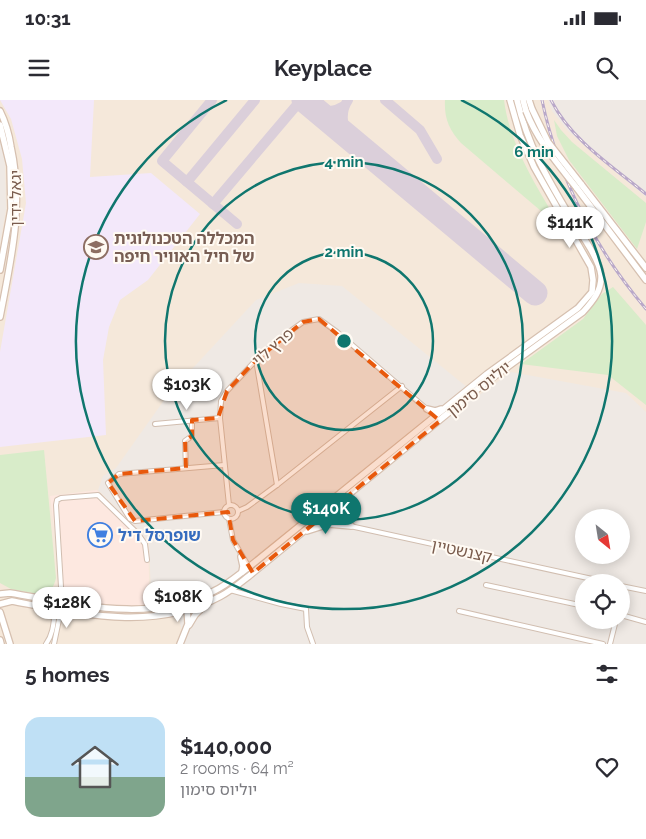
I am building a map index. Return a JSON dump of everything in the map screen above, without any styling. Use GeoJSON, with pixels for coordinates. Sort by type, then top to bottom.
{"type":"FeatureCollection","features":[{"type":"Feature","properties":{"kind":"street","name":"יוליוס סימון"},"geometry":{"type":"LineString","coordinates":[[10,593],[95,607],[135,610],[186,602],[213,592],[249,567],[487,374],[578,308],[592,292],[591,267],[534,167],[520,135],[510,100]]}},
{"type":"Feature","properties":{"kind":"street","name":"יוליוס סימון"},"geometry":{"type":"LineString","coordinates":[[12,601],[58,610],[117,618],[170,614],[188,610],[211,601],[253,573],[440,421],[480,386],[583,312],[600,288],[601,274],[598,263],[539,164],[525,131],[516,100]]}},
{"type":"Feature","properties":{"kind":"street"},"geometry":{"type":"LineString","coordinates":[[523,100],[548,142],[578,186],[646,280]]}},
{"type":"Feature","properties":{"kind":"street"},"geometry":{"type":"LineString","coordinates":[[529,100],[529,110]]}},
{"type":"Feature","properties":{"kind":"street","name":"יגאל ידין"},"geometry":{"type":"LineString","coordinates":[[0,111],[7,126],[15,164],[18,197],[14,239],[0,317]]}},
{"type":"Feature","properties":{"kind":"street","name":"יגאל ידין"},"geometry":{"type":"LineString","coordinates":[[0,125],[10,166],[11,209],[0,270]]}},
{"type":"Feature","properties":{"kind":"street"},"geometry":{"type":"LineString","coordinates":[[578,186],[646,268]]}},
{"type":"Feature","properties":{"kind":"street","name":"פרץ לוי"},"geometry":{"type":"LineString","coordinates":[[229,505],[220,418],[221,401],[256,360],[303,322],[319,319],[337,332],[402,386],[440,421]]}},
{"type":"Feature","properties":{"kind":"street"},"geometry":{"type":"LineString","coordinates":[[256,360],[277,485]]}},
{"type":"Feature","properties":{"kind":"street"},"geometry":{"type":"LineString","coordinates":[[238,511],[247,507],[277,485],[402,386]]}},
{"type":"Feature","properties":{"kind":"street"},"geometry":{"type":"LineString","coordinates":[[427,409],[435,411],[444,408]]}},
{"type":"Feature","properties":{"kind":"street"},"geometry":{"type":"LineString","coordinates":[[427,409],[430,416],[428,421]]}},
{"type":"Feature","properties":{"kind":"street"},"geometry":{"type":"LineString","coordinates":[[155,424],[220,418]]}},
{"type":"Feature","properties":{"kind":"street"},"geometry":{"type":"LineString","coordinates":[[186,468],[185,441],[192,436],[192,420]]}},
{"type":"Feature","properties":{"kind":"street"},"geometry":{"type":"LineString","coordinates":[[224,465],[119,474],[108,483],[130,519],[135,521],[224,512]]}},
{"type":"Feature","properties":{"kind":"street"},"geometry":{"type":"LineString","coordinates":[[54,644],[61,589],[57,500],[98,494],[138,534],[145,544],[147,560]]}},
{"type":"Feature","properties":{"kind":"street"},"geometry":{"type":"LineString","coordinates":[[338,503],[336,512],[341,522]]}},
{"type":"Feature","properties":{"kind":"street"},"geometry":{"type":"LineString","coordinates":[[238,511],[236,507],[229,505],[225,508],[225,517],[229,519],[233,540],[253,573]]}},
{"type":"Feature","properties":{"kind":"street","name":"קצנשטיין"},"geometry":{"type":"LineString","coordinates":[[324,505],[341,522],[351,526],[575,576]]}},
{"type":"Feature","properties":{"kind":"street"},"geometry":{"type":"LineString","coordinates":[[229,519],[236,518],[238,511]]}},
{"type":"Feature","properties":{"kind":"street"},"geometry":{"type":"LineString","coordinates":[[300,533],[323,525],[351,526]]}},
{"type":"Feature","properties":{"kind":"street"},"geometry":{"type":"LineString","coordinates":[[240,573],[243,568],[242,556]]}},
{"type":"Feature","properties":{"kind":"street"},"geometry":{"type":"LineString","coordinates":[[486,585],[575,604]]}},
{"type":"Feature","properties":{"kind":"street"},"geometry":{"type":"LineString","coordinates":[[630,588],[646,591]]}},
{"type":"Feature","properties":{"kind":"street"},"geometry":{"type":"LineString","coordinates":[[0,589],[10,593]]}},
{"type":"Feature","properties":{"kind":"street"},"geometry":{"type":"LineString","coordinates":[[230,590],[306,609],[307,627],[313,644]]}},
{"type":"Feature","properties":{"kind":"street"},"geometry":{"type":"LineString","coordinates":[[0,594],[10,593]]}},
{"type":"Feature","properties":{"kind":"street"},"geometry":{"type":"LineString","coordinates":[[0,604],[12,601]]}},
{"type":"Feature","properties":{"kind":"street"},"geometry":{"type":"LineString","coordinates":[[3,620],[4,607],[12,601]]}},
{"type":"Feature","properties":{"kind":"street"},"geometry":{"type":"LineString","coordinates":[[180,644],[195,615],[211,601]]}},
{"type":"Feature","properties":{"kind":"street"},"geometry":{"type":"LineString","coordinates":[[186,602],[188,627]]}},
{"type":"Feature","properties":{"kind":"street"},"geometry":{"type":"LineString","coordinates":[[44,607],[54,617]]}},
{"type":"Feature","properties":{"kind":"street"},"geometry":{"type":"LineString","coordinates":[[46,644],[52,633],[54,617],[58,610]]}},
{"type":"Feature","properties":{"kind":"street"},"geometry":{"type":"LineString","coordinates":[[459,611],[603,644]]}},
{"type":"Feature","properties":{"kind":"street"},"geometry":{"type":"LineString","coordinates":[[0,612],[10,644]]}},
{"type":"Feature","properties":{"kind":"street"},"geometry":{"type":"LineString","coordinates":[[170,614],[181,615],[188,627]]}},
{"type":"Feature","properties":{"kind":"street"},"geometry":{"type":"LineString","coordinates":[[630,618],[646,622]]}},
{"type":"Feature","properties":{"kind":"street"},"geometry":{"type":"LineString","coordinates":[[610,644],[614,629]]}},
{"type":"Feature","properties":{"kind":"street"},"geometry":{"type":"LineString","coordinates":[[0,640],[1,644]]}},
{"type":"Feature","properties":{"kind":"highlighted area"},"geometry":{"type":"Polygon","coordinates":[[[319,319],[440,421],[253,573],[233,540],[228,512],[135,521],[108,483],[119,474],[186,468],[185,441],[192,436],[192,420],[218,418],[227,391],[256,360],[303,322],[319,319]]]}},
{"type":"Feature","properties":{"kind":"shaded area"},"geometry":{"type":"Polygon","coordinates":[[[0,100],[646,100],[646,644],[0,644],[0,100]]]}},
{"type":"Feature","properties":{"kind":"shaded area","name":"המכללה הטכנולוגית של חיל האוויר חיפה"},"geometry":{"type":"Polygon","coordinates":[[[0,100],[94,100],[90,177],[151,173],[200,214],[148,280],[120,300],[109,327],[103,360],[106,435],[0,447],[0,352],[26,203],[22,159],[11,119],[0,100]]]}},
{"type":"Feature","properties":{"kind":"shaded area"},"geometry":{"type":"Polygon","coordinates":[[[548,100],[646,100],[646,197],[568,131],[552,111],[548,100]]]}},
{"type":"Feature","properties":{"kind":"shaded area"},"geometry":{"type":"Polygon","coordinates":[[[0,134],[5,164],[6,209],[0,244],[0,134]]]}},
{"type":"Feature","properties":{"kind":"shaded area"},"geometry":{"type":"Polygon","coordinates":[[[299,283],[342,286],[478,396],[511,372],[626,393],[646,412],[646,644],[177,644],[182,633],[179,617],[152,618],[149,543],[138,529],[98,490],[103,476],[116,468],[167,396],[256,300],[299,283]]]}},
{"type":"Feature","properties":{"kind":"shaded area"},"geometry":{"type":"Polygon","coordinates":[[[97,490],[137,529],[148,544],[150,607],[120,608],[63,600],[50,496],[97,490]]]}},
{"type":"Feature","properties":{"kind":"green space"},"geometry":{"type":"Polygon","coordinates":[[[445,100],[504,100],[512,134],[526,167],[561,228],[461,143],[448,123],[445,112],[445,100]]]}},
{"type":"Feature","properties":{"kind":"green space"},"geometry":{"type":"Polygon","coordinates":[[[554,120],[572,142],[646,203],[646,222],[637,249],[569,160],[557,136],[554,120]]]}},
{"type":"Feature","properties":{"kind":"green space"},"geometry":{"type":"Polygon","coordinates":[[[613,287],[646,325],[646,405],[608,375],[521,364],[583,319],[602,294],[613,287]]]}},
{"type":"Feature","properties":{"kind":"green space"},"geometry":{"type":"Polygon","coordinates":[[[44,450],[56,578],[52,589],[43,595],[11,589],[0,583],[0,455],[44,450]]]}},
{"type":"Feature","properties":{"kind":"taxiway"},"geometry":{"type":"LineString","coordinates":[[212,100],[162,161],[237,224]]}},
{"type":"Feature","properties":{"kind":"taxiway"},"geometry":{"type":"LineString","coordinates":[[187,182],[255,100]]}},
{"type":"Feature","properties":{"kind":"taxiway"},"geometry":{"type":"LineString","coordinates":[[213,204],[301,100]]}},
{"type":"Feature","properties":{"kind":"taxiway"},"geometry":{"type":"LineString","coordinates":[[348,100],[345,105],[343,118],[344,128],[348,137]]}},
{"type":"Feature","properties":{"kind":"taxiway"},"geometry":{"type":"LineString","coordinates":[[385,100],[420,130],[437,159]]}},
{"type":"Feature","properties":{"kind":"taxiway"},"geometry":{"type":"LineString","coordinates":[[316,110],[330,111],[344,106]]}},
{"type":"Feature","properties":{"kind":"runway"},"geometry":{"type":"LineString","coordinates":[[304,100],[535,293]]}},
{"type":"Feature","properties":{"kind":"railway"},"geometry":{"type":"LineString","coordinates":[[542,100],[558,157],[581,211],[610,262],[646,309]]}},
{"type":"Feature","properties":{"kind":"railway"},"geometry":{"type":"LineString","coordinates":[[551,100],[559,114],[581,140],[646,194]]}},
{"type":"Feature","properties":{"kind":"place","name":"המכללה הטכנולוגית של חיל האוויר חיפה"},"geometry":{"type":"Point","coordinates":[96,247]}},
{"type":"Feature","properties":{"kind":"place","name":"שופרסל דיל"},"geometry":{"type":"Point","coordinates":[100,535]}}]}
